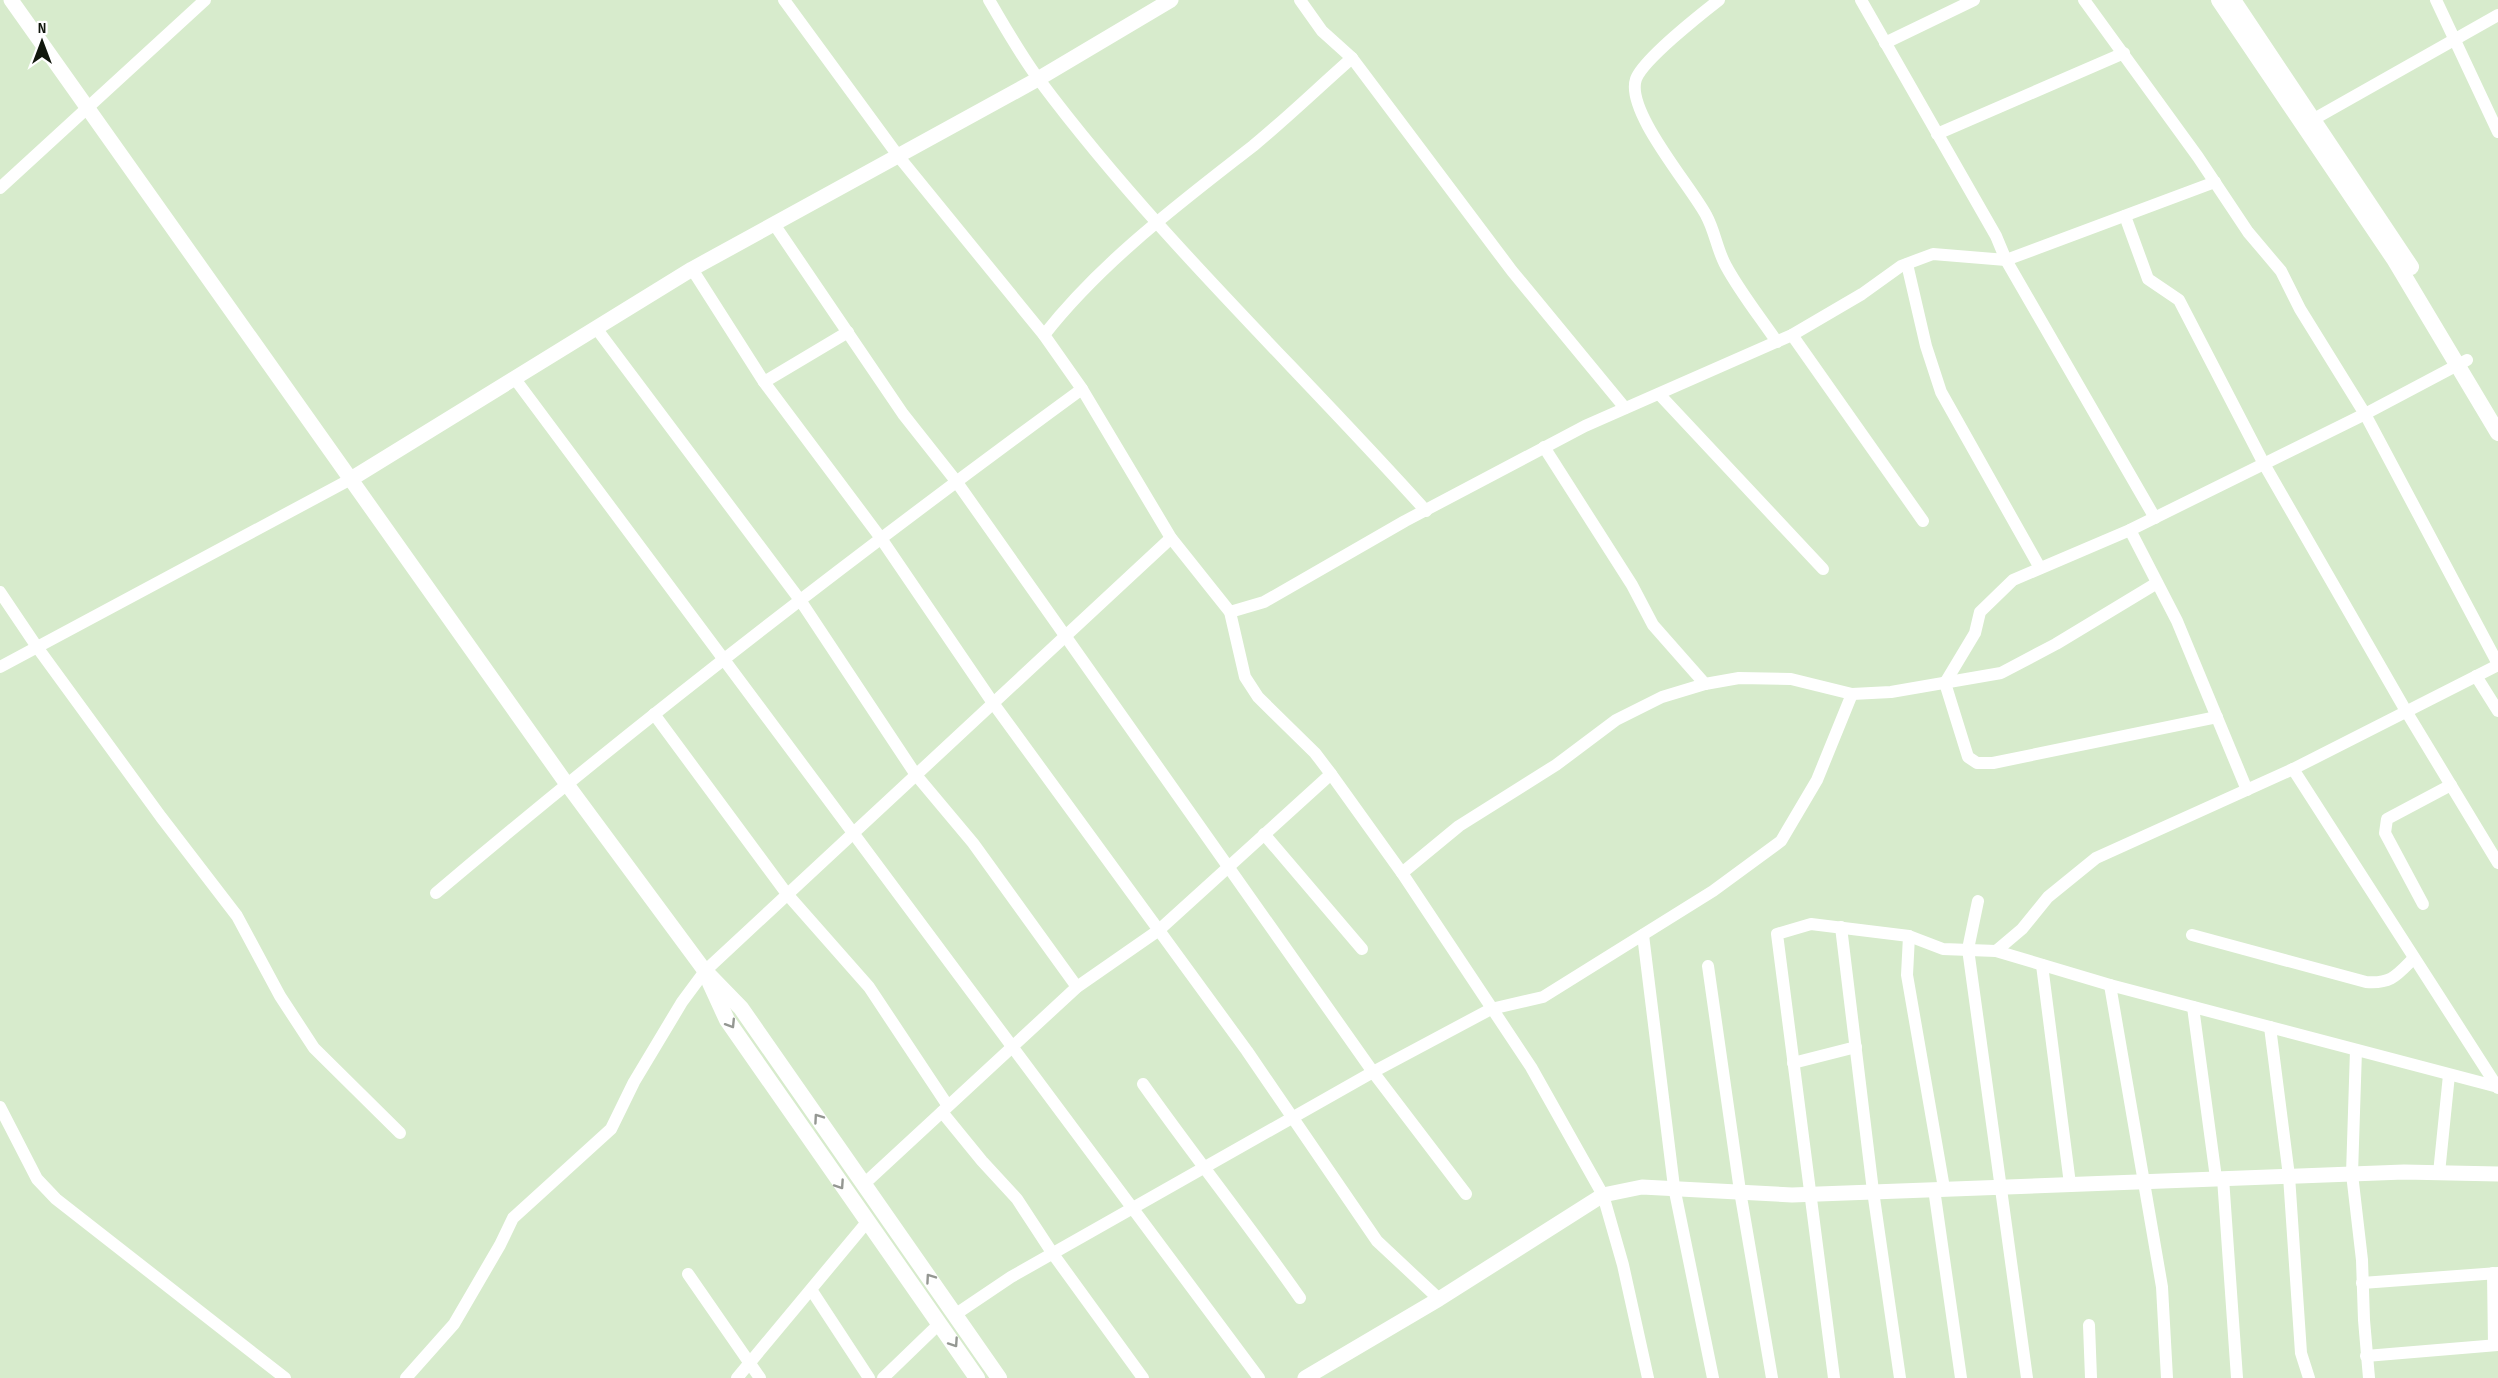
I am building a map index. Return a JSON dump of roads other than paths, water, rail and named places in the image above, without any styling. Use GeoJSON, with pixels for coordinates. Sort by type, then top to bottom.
{"type":"FeatureCollection","features":[{"type":"Feature","properties":{"kind":"main road"},"geometry":{"type":"LineString","coordinates":[[2219,0],[2403,253],[2498,433]]}},
{"type":"Feature","properties":{"kind":"main road"},"geometry":{"type":"LineString","coordinates":[[2233,0],[2309,122]]}},
{"type":"Feature","properties":{"kind":"main road"},"geometry":{"type":"LineString","coordinates":[[2462,363],[2498,412]]}},
{"type":"Feature","properties":{"kind":"main road"},"geometry":{"type":"LineString","coordinates":[[705,971],[741,1008],[999,1378]]}},
{"type":"Feature","properties":{"kind":"main road"},"geometry":{"type":"LineString","coordinates":[[705,971],[727,1020],[977,1378]]}},
{"type":"Feature","properties":{"kind":"street"},"geometry":{"type":"LineString","coordinates":[[11,0],[566,783],[705,971]]}},
{"type":"Feature","properties":{"kind":"street"},"geometry":{"type":"LineString","coordinates":[[0,188],[205,0]]}},
{"type":"Feature","properties":{"kind":"street"},"geometry":{"type":"LineString","coordinates":[[784,0],[899,157],[1044,335],[1082,388],[1171,538],[1230,612],[1245,677],[1258,697],[1315,753],[1331,774],[1402,873],[1531,1067],[1603,1195],[1623,1265],[1648,1378]]}},
{"type":"Feature","properties":{"kind":"street"},"geometry":{"type":"LineString","coordinates":[[988,0],[1038,79],[1156,224],[1357,434],[1425,511]]}},
{"type":"Feature","properties":{"kind":"street"},"geometry":{"type":"LineString","coordinates":[[0,667],[351,479],[692,269],[1038,79],[1171,0]]}},
{"type":"Feature","properties":{"kind":"street"},"geometry":{"type":"LineString","coordinates":[[1300,0],[1322,31],[1352,58],[1512,271],[1625,408]]}},
{"type":"Feature","properties":{"kind":"street"},"geometry":{"type":"LineString","coordinates":[[1719,0],[1636,77],[1634,90],[1638,107],[1664,153],[1707,215],[1726,266],[1777,342]]}},
{"type":"Feature","properties":{"kind":"street"},"geometry":{"type":"LineString","coordinates":[[1861,0],[1996,236],[2006,260],[2155,518]]}},
{"type":"Feature","properties":{"kind":"street"},"geometry":{"type":"LineString","coordinates":[[1885,43],[1974,0]]}},
{"type":"Feature","properties":{"kind":"street"},"geometry":{"type":"LineString","coordinates":[[1996,951],[2022,929],[2048,897],[2096,858],[2293,769],[2498,664],[2365,414],[2300,309],[2281,271],[2248,232],[2124,53],[2084,0]]}},
{"type":"Feature","properties":{"kind":"street"},"geometry":{"type":"LineString","coordinates":[[2436,0],[2494,111],[2498,132]]}},
{"type":"Feature","properties":{"kind":"street"},"geometry":{"type":"LineString","coordinates":[[2309,122],[2498,15]]}},
{"type":"Feature","properties":{"kind":"street"},"geometry":{"type":"LineString","coordinates":[[1937,134],[2124,53]]}},
{"type":"Feature","properties":{"kind":"street"},"geometry":{"type":"LineString","coordinates":[[1044,335],[1068,305],[1156,224],[1255,144],[1352,58]]}},
{"type":"Feature","properties":{"kind":"street"},"geometry":{"type":"LineString","coordinates":[[1230,612],[1264,602],[1544,447],[1625,408],[1792,335],[1907,264],[1934,254],[2006,260],[2215,182]]}},
{"type":"Feature","properties":{"kind":"street"},"geometry":{"type":"LineString","coordinates":[[2125,216],[2148,279],[2179,300],[2264,464],[2406,711],[2498,863]]}},
{"type":"Feature","properties":{"kind":"street"},"geometry":{"type":"LineString","coordinates":[[774,224],[903,414],[956,481],[1373,1072],[1466,1194]]}},
{"type":"Feature","properties":{"kind":"street"},"geometry":{"type":"LineString","coordinates":[[1907,264],[1926,346],[1941,392],[2040,568]]}},
{"type":"Feature","properties":{"kind":"street"},"geometry":{"type":"LineString","coordinates":[[692,269],[764,382],[880,537],[993,703],[1159,930],[1377,1241],[1439,1299]]}},
{"type":"Feature","properties":{"kind":"street"},"geometry":{"type":"LineString","coordinates":[[596,328],[800,600],[916,775],[973,843],[1077,987]]}},
{"type":"Feature","properties":{"kind":"street"},"geometry":{"type":"LineString","coordinates":[[764,382],[848,332]]}},
{"type":"Feature","properties":{"kind":"street"},"geometry":{"type":"LineString","coordinates":[[1792,335],[1923,521]]}},
{"type":"Feature","properties":{"kind":"street"},"geometry":{"type":"LineString","coordinates":[[2217,717],[1993,763],[1977,763],[1968,757],[1945,683],[1975,633],[1980,612],[2013,580],[2155,518],[2365,414],[2462,363]]}},
{"type":"Feature","properties":{"kind":"street"},"geometry":{"type":"LineString","coordinates":[[515,379],[1259,1378]]}},
{"type":"Feature","properties":{"kind":"street"},"geometry":{"type":"LineString","coordinates":[[436,893],[566,783],[880,537],[1082,388]]}},
{"type":"Feature","properties":{"kind":"street"},"geometry":{"type":"LineString","coordinates":[[1659,394],[1823,569]]}},
{"type":"Feature","properties":{"kind":"street"},"geometry":{"type":"LineString","coordinates":[[1544,447],[1632,585],[1653,625],[1705,684]]}},
{"type":"Feature","properties":{"kind":"street"},"geometry":{"type":"LineString","coordinates":[[2130,530],[2177,621],[2247,790]]}},
{"type":"Feature","properties":{"kind":"street"},"geometry":{"type":"LineString","coordinates":[[406,1378],[454,1324],[513,1218],[611,1129],[634,1082],[682,1002],[705,971],[1171,538]]}},
{"type":"Feature","properties":{"kind":"street"},"geometry":{"type":"LineString","coordinates":[[1402,873],[1459,826],[1556,765],[1616,720],[1662,697],[1705,684],[1739,678],[1791,679],[1852,694],[1891,692],[2001,673],[2056,644],[2157,583]]}},
{"type":"Feature","properties":{"kind":"street"},"geometry":{"type":"LineString","coordinates":[[0,592],[37,647],[161,817],[237,915],[280,996],[314,1048],[400,1133]]}},
{"type":"Feature","properties":{"kind":"street"},"geometry":{"type":"LineString","coordinates":[[2476,676],[2498,711]]}},
{"type":"Feature","properties":{"kind":"street"},"geometry":{"type":"LineString","coordinates":[[956,1314],[1011,1277],[1373,1072],[1491,1009],[1544,997],[1713,891],[1781,841],[1817,780],[1852,694]]}},
{"type":"Feature","properties":{"kind":"street"},"geometry":{"type":"LineString","coordinates":[[654,714],[787,894],[869,987],[945,1109],[981,1161],[1017,1199],[1053,1254],[1143,1378]]}},
{"type":"Feature","properties":{"kind":"street"},"geometry":{"type":"LineString","coordinates":[[2293,769],[2498,1088]]}},
{"type":"Feature","properties":{"kind":"street"},"geometry":{"type":"LineString","coordinates":[[864,1184],[1077,987],[1159,930],[1331,774]]}},
{"type":"Feature","properties":{"kind":"street"},"geometry":{"type":"LineString","coordinates":[[2423,904],[2385,833],[2384,824],[2387,819],[2451,785]]}},
{"type":"Feature","properties":{"kind":"street"},"geometry":{"type":"LineString","coordinates":[[1264,834],[1362,949]]}},
{"type":"Feature","properties":{"kind":"street"},"geometry":{"type":"LineString","coordinates":[[1978,901],[1968,949],[2027,1378]]}},
{"type":"Feature","properties":{"kind":"street"},"geometry":{"type":"LineString","coordinates":[[1834,1378],[1777,934],[1811,924],[1909,936],[1943,949],[1996,951],[2110,985],[2498,1088]]}},
{"type":"Feature","properties":{"kind":"street"},"geometry":{"type":"LineString","coordinates":[[1841,927],[1900,1378]]}},
{"type":"Feature","properties":{"kind":"street"},"geometry":{"type":"LineString","coordinates":[[1643,935],[1674,1187],[1713,1378]]}},
{"type":"Feature","properties":{"kind":"street"},"geometry":{"type":"LineString","coordinates":[[2193,935],[2374,982],[2391,980],[2415,958]]}},
{"type":"Feature","properties":{"kind":"street"},"geometry":{"type":"LineString","coordinates":[[1909,936],[1907,975],[1939,1189],[1961,1378]]}},
{"type":"Feature","properties":{"kind":"street"},"geometry":{"type":"LineString","coordinates":[[2042,965],[2070,1184]]}},
{"type":"Feature","properties":{"kind":"street"},"geometry":{"type":"LineString","coordinates":[[1708,966],[1740,1191],[1772,1378]]}},
{"type":"Feature","properties":{"kind":"street"},"geometry":{"type":"LineString","coordinates":[[2110,985],[2162,1287],[2167,1378]]}},
{"type":"Feature","properties":{"kind":"street"},"geometry":{"type":"LineString","coordinates":[[2193,1007],[2219,1178],[2237,1378]]}},
{"type":"Feature","properties":{"kind":"street"},"geometry":{"type":"LineString","coordinates":[[2270,1027],[2289,1176],[2301,1353],[2309,1378]]}},
{"type":"Feature","properties":{"kind":"street"},"geometry":{"type":"LineString","coordinates":[[1793,1063],[1856,1047]]}},
{"type":"Feature","properties":{"kind":"street"},"geometry":{"type":"LineString","coordinates":[[2356,1050],[2352,1174],[2369,1378]]}},
{"type":"Feature","properties":{"kind":"street"},"geometry":{"type":"LineString","coordinates":[[2439,1173],[2449,1075]]}},
{"type":"Feature","properties":{"kind":"street"},"geometry":{"type":"LineString","coordinates":[[1143,1084],[1203,1169],[1238,1210],[1300,1298]]}},
{"type":"Feature","properties":{"kind":"street"},"geometry":{"type":"LineString","coordinates":[[0,1107],[37,1179],[56,1200],[285,1378]]}},
{"type":"Feature","properties":{"kind":"street"},"geometry":{"type":"LineString","coordinates":[[1305,1378],[1439,1299],[1603,1195],[1642,1188],[1674,1187],[1809,1194],[2352,1174],[2498,1174]]}},
{"type":"Feature","properties":{"kind":"street"},"geometry":{"type":"LineString","coordinates":[[737,1378],[812,1291],[867,1222]]}},
{"type":"Feature","properties":{"kind":"street"},"geometry":{"type":"LineString","coordinates":[[2362,1283],[2496,1273],[2496,1345],[2366,1356]]}},
{"type":"Feature","properties":{"kind":"street"},"geometry":{"type":"LineString","coordinates":[[688,1274],[760,1378]]}},
{"type":"Feature","properties":{"kind":"street"},"geometry":{"type":"LineString","coordinates":[[812,1291],[869,1378]]}},
{"type":"Feature","properties":{"kind":"street"},"geometry":{"type":"LineString","coordinates":[[883,1378],[940,1323]]}},
{"type":"Feature","properties":{"kind":"street"},"geometry":{"type":"LineString","coordinates":[[2090,1325],[2091,1378]]}}]}
